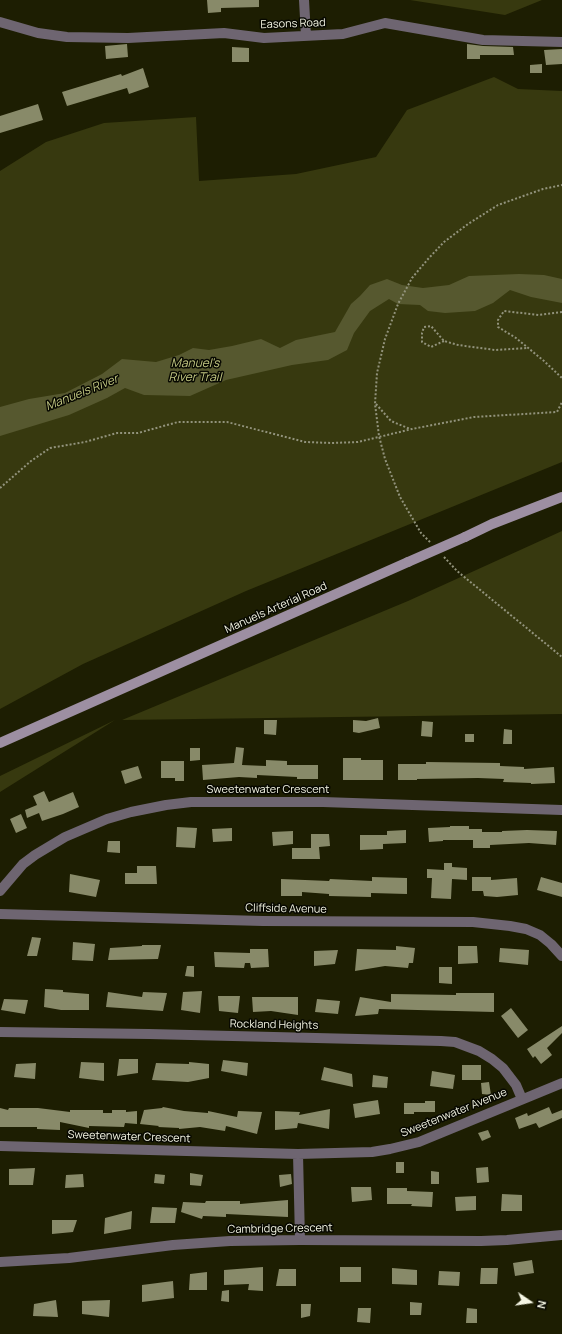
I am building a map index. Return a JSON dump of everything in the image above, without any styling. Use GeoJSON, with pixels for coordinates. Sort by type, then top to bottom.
{"type":"FeatureCollection","features":[{"type":"Feature","properties":{"kind":"main road","name":"Manuels Arterial Road"},"geometry":{"type":"LineString","coordinates":[[0,743],[492,524],[562,496]]}},
{"type":"Feature","properties":{"kind":"street"},"geometry":{"type":"LineString","coordinates":[[304,0],[306,36]]}},
{"type":"Feature","properties":{"kind":"street","name":"Easons Road"},"geometry":{"type":"LineString","coordinates":[[0,22],[32,31],[68,37],[128,38],[224,33],[264,38],[343,34],[386,23],[484,40],[562,42]]}},
{"type":"Feature","properties":{"kind":"street","name":"Sweetenwater Crescent"},"geometry":{"type":"LineString","coordinates":[[0,891],[23,864],[35,855],[65,838],[107,819],[166,805],[191,802],[323,802],[562,810]]}},
{"type":"Feature","properties":{"kind":"street","name":"Cliffside Avenue"},"geometry":{"type":"LineString","coordinates":[[0,914],[286,921],[474,922],[526,929],[540,935],[562,956]]}},
{"type":"Feature","properties":{"kind":"street","name":"Rockland Heights"},"geometry":{"type":"LineString","coordinates":[[0,1032],[448,1041],[467,1045],[479,1050],[492,1059],[503,1068],[516,1085],[522,1099]]}},
{"type":"Feature","properties":{"kind":"street","name":"Sweetenwater Avenue"},"geometry":{"type":"LineString","coordinates":[[256,1153],[298,1154],[372,1152],[405,1146],[459,1126],[562,1083]]}},
{"type":"Feature","properties":{"kind":"street","name":"Sweetenwater Crescent"},"geometry":{"type":"LineString","coordinates":[[0,1146],[256,1153]]}},
{"type":"Feature","properties":{"kind":"street"},"geometry":{"type":"LineString","coordinates":[[298,1154],[300,1240]]}},
{"type":"Feature","properties":{"kind":"street","name":"Cambridge Crescent"},"geometry":{"type":"LineString","coordinates":[[0,1262],[69,1258],[173,1245],[223,1241],[481,1241],[562,1235]]}},
{"type":"Feature","properties":{"kind":"path"},"geometry":{"type":"LineString","coordinates":[[432,544],[421,533],[400,497],[385,459],[379,436],[375,404],[377,372],[385,339],[398,304],[412,278],[444,242],[468,224],[498,205],[562,184]]}},
{"type":"Feature","properties":{"kind":"path"},"geometry":{"type":"LineString","coordinates":[[562,312],[539,315],[504,311],[498,320],[498,326],[528,348],[562,378]]}},
{"type":"Feature","properties":{"kind":"path"},"geometry":{"type":"LineString","coordinates":[[444,341],[431,326],[424,327],[422,342],[431,347],[444,341],[495,350],[528,348]]}},
{"type":"Feature","properties":{"kind":"path"},"geometry":{"type":"LineString","coordinates":[[0,488],[31,461],[50,448],[85,442],[116,433],[138,433],[178,422],[227,422],[305,442],[358,442],[379,436],[474,417],[556,412],[562,402]]}},
{"type":"Feature","properties":{"kind":"path"},"geometry":{"type":"LineString","coordinates":[[375,404],[391,421],[412,429]]}},
{"type":"Feature","properties":{"kind":"path"},"geometry":{"type":"LineString","coordinates":[[442,556],[457,571],[562,657]]}},
{"type":"Feature","properties":{"kind":"shaded area"},"geometry":{"type":"Polygon","coordinates":[[[410,0],[542,0],[505,15],[410,0]]]}},
{"type":"Feature","properties":{"kind":"shaded area"},"geometry":{"type":"Polygon","coordinates":[[[494,77],[518,89],[562,91],[562,462],[246,591],[83,664],[0,709],[0,171],[46,142],[104,123],[196,117],[199,181],[296,174],[376,157],[407,110],[494,77]]]}},
{"type":"Feature","properties":{"kind":"shaded area"},"geometry":{"type":"Polygon","coordinates":[[[562,531],[562,714],[122,720],[408,601],[562,531]]]}},
{"type":"Feature","properties":{"kind":"shaded area"},"geometry":{"type":"Polygon","coordinates":[[[115,720],[0,792],[0,776],[115,720]]]}},
{"type":"Feature","properties":{"kind":"water","name":"Manuel's River Trail"},"geometry":{"type":"Polygon","coordinates":[[[519,274],[544,275],[562,279],[562,303],[531,297],[510,290],[493,303],[475,311],[445,313],[428,311],[420,305],[398,304],[389,299],[370,311],[354,333],[347,350],[328,360],[292,365],[226,380],[190,396],[144,395],[125,388],[69,415],[0,436],[0,407],[29,399],[65,393],[102,374],[122,359],[156,362],[179,355],[193,348],[209,350],[261,339],[280,348],[296,340],[335,332],[351,304],[370,285],[387,279],[402,285],[423,288],[449,285],[469,276],[519,274]]]}},
{"type":"Feature","properties":{"kind":"building"},"geometry":{"type":"Polygon","coordinates":[[[207,0],[259,0],[259,7],[221,8],[221,12],[208,13],[207,0]]]}},
{"type":"Feature","properties":{"kind":"building"},"geometry":{"type":"Polygon","coordinates":[[[127,44],[128,57],[106,59],[105,46],[127,44]]]}},
{"type":"Feature","properties":{"kind":"building"},"geometry":{"type":"Polygon","coordinates":[[[467,44],[513,47],[514,55],[480,55],[480,59],[467,59],[467,44]]]}},
{"type":"Feature","properties":{"kind":"building"},"geometry":{"type":"Polygon","coordinates":[[[232,47],[249,48],[249,62],[232,62],[232,47]]]}},
{"type":"Feature","properties":{"kind":"building"},"geometry":{"type":"Polygon","coordinates":[[[562,49],[562,64],[546,65],[544,50],[562,49]]]}},
{"type":"Feature","properties":{"kind":"building"},"geometry":{"type":"Polygon","coordinates":[[[542,64],[542,73],[530,73],[530,65],[542,64]]]}},
{"type":"Feature","properties":{"kind":"building"},"geometry":{"type":"Polygon","coordinates":[[[143,68],[149,87],[129,94],[127,88],[67,106],[62,92],[121,74],[122,76],[143,68]]]}},
{"type":"Feature","properties":{"kind":"building"},"geometry":{"type":"Polygon","coordinates":[[[38,104],[43,120],[0,133],[0,116],[38,104]]]}},
{"type":"Feature","properties":{"kind":"building"},"geometry":{"type":"Polygon","coordinates":[[[378,718],[380,728],[359,733],[353,732],[353,720],[366,721],[378,718]]]}},
{"type":"Feature","properties":{"kind":"building"},"geometry":{"type":"Polygon","coordinates":[[[264,720],[277,720],[276,735],[264,734],[264,720]]]}},
{"type":"Feature","properties":{"kind":"building"},"geometry":{"type":"Polygon","coordinates":[[[422,721],[433,722],[432,737],[421,736],[422,721]]]}},
{"type":"Feature","properties":{"kind":"building"},"geometry":{"type":"Polygon","coordinates":[[[504,729],[512,730],[512,744],[503,744],[504,729]]]}},
{"type":"Feature","properties":{"kind":"building"},"geometry":{"type":"Polygon","coordinates":[[[465,734],[474,734],[474,742],[465,742],[465,734]]]}},
{"type":"Feature","properties":{"kind":"building"},"geometry":{"type":"Polygon","coordinates":[[[236,747],[244,748],[242,765],[266,766],[266,760],[287,761],[287,765],[318,765],[318,779],[297,779],[297,777],[257,775],[257,778],[239,777],[203,780],[202,765],[234,763],[236,747]]]}},
{"type":"Feature","properties":{"kind":"building"},"geometry":{"type":"Polygon","coordinates":[[[190,748],[200,748],[200,760],[190,761],[190,748]]]}},
{"type":"Feature","properties":{"kind":"building"},"geometry":{"type":"Polygon","coordinates":[[[343,758],[383,760],[383,780],[343,780],[343,758]]]}},
{"type":"Feature","properties":{"kind":"building"},"geometry":{"type":"Polygon","coordinates":[[[161,761],[184,761],[184,781],[175,781],[175,778],[161,778],[161,761]]]}},
{"type":"Feature","properties":{"kind":"building"},"geometry":{"type":"Polygon","coordinates":[[[426,762],[500,763],[500,766],[524,767],[524,769],[554,767],[555,783],[531,784],[503,782],[504,779],[478,778],[398,780],[398,764],[426,764],[426,762]]]}},
{"type":"Feature","properties":{"kind":"building"},"geometry":{"type":"Polygon","coordinates":[[[138,766],[142,778],[125,784],[121,771],[138,766]]]}},
{"type":"Feature","properties":{"kind":"building"},"geometry":{"type":"Polygon","coordinates":[[[44,791],[49,802],[73,792],[79,807],[42,821],[39,813],[27,818],[25,810],[37,805],[33,796],[44,791]]]}},
{"type":"Feature","properties":{"kind":"building"},"geometry":{"type":"Polygon","coordinates":[[[21,814],[27,828],[16,833],[10,819],[21,814]]]}},
{"type":"Feature","properties":{"kind":"building"},"geometry":{"type":"Polygon","coordinates":[[[469,826],[469,829],[482,829],[482,832],[527,830],[557,831],[556,845],[529,843],[490,845],[490,848],[473,848],[473,840],[443,840],[429,842],[428,828],[469,826]]]}},
{"type":"Feature","properties":{"kind":"building"},"geometry":{"type":"Polygon","coordinates":[[[177,827],[197,828],[195,848],[176,847],[177,827]]]}},
{"type":"Feature","properties":{"kind":"building"},"geometry":{"type":"Polygon","coordinates":[[[232,828],[232,841],[213,842],[212,829],[232,828]]]}},
{"type":"Feature","properties":{"kind":"building"},"geometry":{"type":"Polygon","coordinates":[[[406,830],[406,843],[383,844],[383,849],[360,850],[360,835],[387,835],[387,831],[406,830]]]}},
{"type":"Feature","properties":{"kind":"building"},"geometry":{"type":"Polygon","coordinates":[[[293,831],[293,844],[273,846],[272,832],[293,831]]]}},
{"type":"Feature","properties":{"kind":"building"},"geometry":{"type":"Polygon","coordinates":[[[311,834],[329,834],[330,846],[319,847],[320,859],[292,859],[292,848],[311,848],[311,834]]]}},
{"type":"Feature","properties":{"kind":"building"},"geometry":{"type":"Polygon","coordinates":[[[108,841],[120,841],[120,853],[107,852],[108,841]]]}},
{"type":"Feature","properties":{"kind":"building"},"geometry":{"type":"Polygon","coordinates":[[[444,863],[452,863],[452,867],[467,868],[467,880],[452,879],[451,899],[431,898],[432,878],[427,878],[427,869],[444,870],[444,863]]]}},
{"type":"Feature","properties":{"kind":"building"},"geometry":{"type":"Polygon","coordinates":[[[137,866],[156,866],[157,884],[125,884],[125,873],[137,873],[137,866]]]}},
{"type":"Feature","properties":{"kind":"building"},"geometry":{"type":"Polygon","coordinates":[[[70,874],[100,880],[96,897],[69,892],[70,874]]]}},
{"type":"Feature","properties":{"kind":"building"},"geometry":{"type":"Polygon","coordinates":[[[372,877],[407,878],[407,894],[371,893],[371,897],[329,896],[329,894],[302,892],[302,896],[281,896],[281,879],[372,881],[372,877]]]}},
{"type":"Feature","properties":{"kind":"building"},"geometry":{"type":"Polygon","coordinates":[[[472,877],[491,877],[491,880],[517,878],[518,895],[497,897],[484,896],[483,891],[472,891],[472,877]]]}},
{"type":"Feature","properties":{"kind":"building"},"geometry":{"type":"Polygon","coordinates":[[[541,877],[562,883],[562,897],[537,890],[541,877]]]}},
{"type":"Feature","properties":{"kind":"building"},"geometry":{"type":"Polygon","coordinates":[[[32,937],[41,938],[37,956],[27,956],[32,937]]]}},
{"type":"Feature","properties":{"kind":"building"},"geometry":{"type":"Polygon","coordinates":[[[73,942],[95,944],[93,961],[72,960],[73,942]]]}},
{"type":"Feature","properties":{"kind":"building"},"geometry":{"type":"Polygon","coordinates":[[[161,945],[158,959],[108,960],[110,948],[161,945]]]}},
{"type":"Feature","properties":{"kind":"building"},"geometry":{"type":"Polygon","coordinates":[[[396,946],[415,948],[413,963],[409,963],[408,968],[385,966],[355,971],[357,949],[396,950],[396,946]]]}},
{"type":"Feature","properties":{"kind":"building"},"geometry":{"type":"Polygon","coordinates":[[[458,946],[477,946],[478,963],[458,964],[458,946]]]}},
{"type":"Feature","properties":{"kind":"building"},"geometry":{"type":"Polygon","coordinates":[[[500,948],[529,950],[528,965],[499,962],[500,948]]]}},
{"type":"Feature","properties":{"kind":"building"},"geometry":{"type":"Polygon","coordinates":[[[250,949],[268,949],[269,967],[251,968],[250,963],[245,963],[244,968],[215,967],[214,952],[250,953],[250,949]]]}},
{"type":"Feature","properties":{"kind":"building"},"geometry":{"type":"Polygon","coordinates":[[[338,950],[335,964],[314,966],[314,951],[338,950]]]}},
{"type":"Feature","properties":{"kind":"building"},"geometry":{"type":"Polygon","coordinates":[[[187,966],[194,966],[194,977],[185,976],[187,966]]]}},
{"type":"Feature","properties":{"kind":"building"},"geometry":{"type":"Polygon","coordinates":[[[439,967],[452,967],[452,984],[439,983],[439,967]]]}},
{"type":"Feature","properties":{"kind":"building"},"geometry":{"type":"Polygon","coordinates":[[[45,989],[89,994],[89,1010],[61,1010],[44,1007],[45,989]]]}},
{"type":"Feature","properties":{"kind":"building"},"geometry":{"type":"Polygon","coordinates":[[[202,991],[200,1013],[181,1010],[183,992],[202,991]]]}},
{"type":"Feature","properties":{"kind":"building"},"geometry":{"type":"Polygon","coordinates":[[[108,992],[142,997],[143,992],[167,993],[163,1011],[106,1007],[108,992]]]}},
{"type":"Feature","properties":{"kind":"building"},"geometry":{"type":"Polygon","coordinates":[[[456,993],[494,993],[494,1012],[379,1009],[378,1014],[355,1016],[360,997],[391,1002],[391,994],[456,995],[456,993]]]}},
{"type":"Feature","properties":{"kind":"building"},"geometry":{"type":"Polygon","coordinates":[[[218,996],[240,996],[238,1013],[219,1011],[218,996]]]}},
{"type":"Feature","properties":{"kind":"building"},"geometry":{"type":"Polygon","coordinates":[[[252,997],[298,997],[298,1015],[271,1011],[253,1012],[252,997]]]}},
{"type":"Feature","properties":{"kind":"building"},"geometry":{"type":"Polygon","coordinates":[[[4,999],[28,1000],[25,1014],[1,1010],[4,999]]]}},
{"type":"Feature","properties":{"kind":"building"},"geometry":{"type":"Polygon","coordinates":[[[317,999],[340,1001],[338,1014],[315,1012],[317,999]]]}},
{"type":"Feature","properties":{"kind":"building"},"geometry":{"type":"Polygon","coordinates":[[[511,1008],[528,1030],[518,1038],[501,1016],[511,1008]]]}},
{"type":"Feature","properties":{"kind":"building"},"geometry":{"type":"Polygon","coordinates":[[[562,1026],[562,1033],[547,1048],[552,1055],[541,1064],[535,1056],[533,1058],[527,1049],[562,1026]]]}},
{"type":"Feature","properties":{"kind":"building"},"geometry":{"type":"Polygon","coordinates":[[[119,1059],[138,1059],[138,1073],[117,1076],[119,1059]]]}},
{"type":"Feature","properties":{"kind":"building"},"geometry":{"type":"Polygon","coordinates":[[[223,1060],[248,1063],[247,1076],[221,1071],[223,1060]]]}},
{"type":"Feature","properties":{"kind":"building"},"geometry":{"type":"Polygon","coordinates":[[[81,1062],[104,1063],[104,1081],[79,1078],[81,1062]]]}},
{"type":"Feature","properties":{"kind":"building"},"geometry":{"type":"Polygon","coordinates":[[[189,1062],[209,1064],[209,1078],[188,1082],[152,1080],[156,1063],[189,1064],[189,1062]]]}},
{"type":"Feature","properties":{"kind":"building"},"geometry":{"type":"Polygon","coordinates":[[[36,1063],[35,1079],[14,1077],[16,1064],[36,1063]]]}},
{"type":"Feature","properties":{"kind":"building"},"geometry":{"type":"Polygon","coordinates":[[[462,1065],[481,1065],[481,1080],[462,1080],[462,1065]]]}},
{"type":"Feature","properties":{"kind":"building"},"geometry":{"type":"Polygon","coordinates":[[[324,1067],[352,1074],[353,1087],[321,1080],[324,1067]]]}},
{"type":"Feature","properties":{"kind":"building"},"geometry":{"type":"Polygon","coordinates":[[[432,1071],[455,1075],[453,1089],[430,1086],[432,1071]]]}},
{"type":"Feature","properties":{"kind":"building"},"geometry":{"type":"Polygon","coordinates":[[[373,1075],[388,1077],[387,1088],[372,1087],[373,1075]]]}},
{"type":"Feature","properties":{"kind":"building"},"geometry":{"type":"Polygon","coordinates":[[[489,1082],[491,1095],[482,1094],[481,1083],[489,1082]]]}},
{"type":"Feature","properties":{"kind":"building"},"geometry":{"type":"Polygon","coordinates":[[[378,1100],[380,1114],[355,1118],[353,1104],[378,1100]]]}},
{"type":"Feature","properties":{"kind":"building"},"geometry":{"type":"Polygon","coordinates":[[[425,1101],[435,1101],[435,1112],[414,1112],[414,1114],[404,1114],[404,1103],[425,1103],[425,1101]]]}},
{"type":"Feature","properties":{"kind":"building"},"geometry":{"type":"Polygon","coordinates":[[[163,1107],[184,1111],[208,1113],[208,1111],[237,1117],[238,1111],[262,1112],[257,1134],[226,1126],[225,1131],[200,1127],[179,1129],[140,1124],[144,1110],[163,1107]]]}},
{"type":"Feature","properties":{"kind":"building"},"geometry":{"type":"Polygon","coordinates":[[[549,1107],[552,1114],[562,1110],[562,1118],[539,1128],[536,1123],[519,1129],[515,1118],[527,1113],[528,1116],[549,1107]]]}},
{"type":"Feature","properties":{"kind":"building"},"geometry":{"type":"Polygon","coordinates":[[[0,1108],[8,1110],[9,1108],[38,1108],[70,1112],[70,1110],[103,1110],[103,1113],[112,1113],[112,1110],[126,1110],[126,1112],[137,1111],[137,1124],[125,1123],[124,1127],[89,1126],[89,1128],[60,1122],[60,1130],[37,1129],[37,1127],[0,1127],[0,1108]]]}},
{"type":"Feature","properties":{"kind":"building"},"geometry":{"type":"Polygon","coordinates":[[[330,1109],[329,1129],[298,1123],[297,1128],[275,1130],[275,1111],[300,1112],[299,1115],[330,1109]]]}},
{"type":"Feature","properties":{"kind":"building"},"geometry":{"type":"Polygon","coordinates":[[[488,1130],[491,1137],[482,1141],[478,1133],[488,1130]]]}},
{"type":"Feature","properties":{"kind":"building"},"geometry":{"type":"Polygon","coordinates":[[[396,1162],[404,1162],[404,1173],[396,1173],[396,1162]]]}},
{"type":"Feature","properties":{"kind":"building"},"geometry":{"type":"Polygon","coordinates":[[[488,1167],[489,1182],[477,1183],[476,1168],[488,1167]]]}},
{"type":"Feature","properties":{"kind":"building"},"geometry":{"type":"Polygon","coordinates":[[[35,1168],[33,1185],[9,1185],[9,1169],[35,1168]]]}},
{"type":"Feature","properties":{"kind":"building"},"geometry":{"type":"Polygon","coordinates":[[[431,1171],[439,1172],[439,1184],[431,1184],[431,1171]]]}},
{"type":"Feature","properties":{"kind":"building"},"geometry":{"type":"Polygon","coordinates":[[[190,1173],[203,1175],[201,1186],[190,1185],[190,1173]]]}},
{"type":"Feature","properties":{"kind":"building"},"geometry":{"type":"Polygon","coordinates":[[[83,1174],[84,1187],[65,1188],[66,1175],[83,1174]]]}},
{"type":"Feature","properties":{"kind":"building"},"geometry":{"type":"Polygon","coordinates":[[[155,1174],[165,1175],[164,1184],[154,1183],[155,1174]]]}},
{"type":"Feature","properties":{"kind":"building"},"geometry":{"type":"Polygon","coordinates":[[[291,1174],[292,1184],[280,1187],[279,1175],[291,1174]]]}},
{"type":"Feature","properties":{"kind":"building"},"geometry":{"type":"Polygon","coordinates":[[[351,1187],[371,1187],[372,1200],[352,1202],[351,1187]]]}},
{"type":"Feature","properties":{"kind":"building"},"geometry":{"type":"Polygon","coordinates":[[[387,1188],[407,1188],[407,1191],[433,1192],[432,1207],[411,1206],[412,1204],[387,1204],[387,1188]]]}},
{"type":"Feature","properties":{"kind":"building"},"geometry":{"type":"Polygon","coordinates":[[[502,1194],[522,1195],[522,1211],[501,1211],[502,1194]]]}},
{"type":"Feature","properties":{"kind":"building"},"geometry":{"type":"Polygon","coordinates":[[[476,1196],[476,1210],[456,1211],[455,1197],[476,1196]]]}},
{"type":"Feature","properties":{"kind":"building"},"geometry":{"type":"Polygon","coordinates":[[[288,1200],[288,1217],[226,1214],[226,1217],[203,1216],[202,1219],[181,1212],[183,1202],[205,1203],[206,1201],[240,1201],[240,1204],[288,1200]]]}},
{"type":"Feature","properties":{"kind":"building"},"geometry":{"type":"Polygon","coordinates":[[[152,1207],[177,1208],[175,1223],[150,1223],[152,1207]]]}},
{"type":"Feature","properties":{"kind":"building"},"geometry":{"type":"Polygon","coordinates":[[[132,1211],[131,1229],[104,1234],[105,1218],[132,1211]]]}},
{"type":"Feature","properties":{"kind":"building"},"geometry":{"type":"Polygon","coordinates":[[[52,1220],[77,1220],[73,1232],[52,1234],[52,1220]]]}},
{"type":"Feature","properties":{"kind":"building"},"geometry":{"type":"Polygon","coordinates":[[[532,1260],[534,1273],[515,1276],[513,1263],[532,1260]]]}},
{"type":"Feature","properties":{"kind":"building"},"geometry":{"type":"Polygon","coordinates":[[[263,1267],[263,1291],[248,1290],[249,1284],[224,1285],[224,1270],[263,1267]]]}},
{"type":"Feature","properties":{"kind":"building"},"geometry":{"type":"Polygon","coordinates":[[[340,1267],[361,1267],[361,1282],[340,1282],[340,1267]]]}},
{"type":"Feature","properties":{"kind":"building"},"geometry":{"type":"Polygon","coordinates":[[[392,1268],[417,1270],[417,1285],[392,1284],[392,1268]]]}},
{"type":"Feature","properties":{"kind":"building"},"geometry":{"type":"Polygon","coordinates":[[[481,1268],[498,1268],[497,1284],[480,1284],[481,1268]]]}},
{"type":"Feature","properties":{"kind":"building"},"geometry":{"type":"Polygon","coordinates":[[[279,1269],[296,1269],[296,1286],[276,1286],[279,1269]]]}},
{"type":"Feature","properties":{"kind":"building"},"geometry":{"type":"Polygon","coordinates":[[[439,1271],[460,1272],[459,1286],[438,1285],[439,1271]]]}},
{"type":"Feature","properties":{"kind":"building"},"geometry":{"type":"Polygon","coordinates":[[[207,1272],[207,1290],[189,1290],[190,1274],[207,1272]]]}},
{"type":"Feature","properties":{"kind":"building"},"geometry":{"type":"Polygon","coordinates":[[[173,1281],[174,1298],[142,1302],[142,1285],[173,1281]]]}},
{"type":"Feature","properties":{"kind":"building"},"geometry":{"type":"Polygon","coordinates":[[[229,1290],[229,1302],[221,1301],[222,1291],[229,1290]]]}},
{"type":"Feature","properties":{"kind":"building"},"geometry":{"type":"Polygon","coordinates":[[[56,1300],[58,1317],[33,1316],[34,1304],[56,1300]]]}},
{"type":"Feature","properties":{"kind":"building"},"geometry":{"type":"Polygon","coordinates":[[[110,1300],[109,1317],[82,1314],[82,1301],[110,1300]]]}},
{"type":"Feature","properties":{"kind":"building"},"geometry":{"type":"Polygon","coordinates":[[[410,1302],[422,1303],[421,1315],[410,1315],[410,1302]]]}},
{"type":"Feature","properties":{"kind":"building"},"geometry":{"type":"Polygon","coordinates":[[[301,1304],[311,1304],[310,1316],[301,1318],[301,1304]]]}},
{"type":"Feature","properties":{"kind":"building"},"geometry":{"type":"Polygon","coordinates":[[[358,1308],[371,1308],[370,1323],[357,1322],[358,1308]]]}},
{"type":"Feature","properties":{"kind":"building"},"geometry":{"type":"Polygon","coordinates":[[[467,1308],[477,1309],[477,1323],[466,1323],[467,1308]]]}},
{"type":"Feature","properties":{"kind":"water label","name":"Manuels River"},"geometry":{"type":"Point","coordinates":[82,393]}}]}
